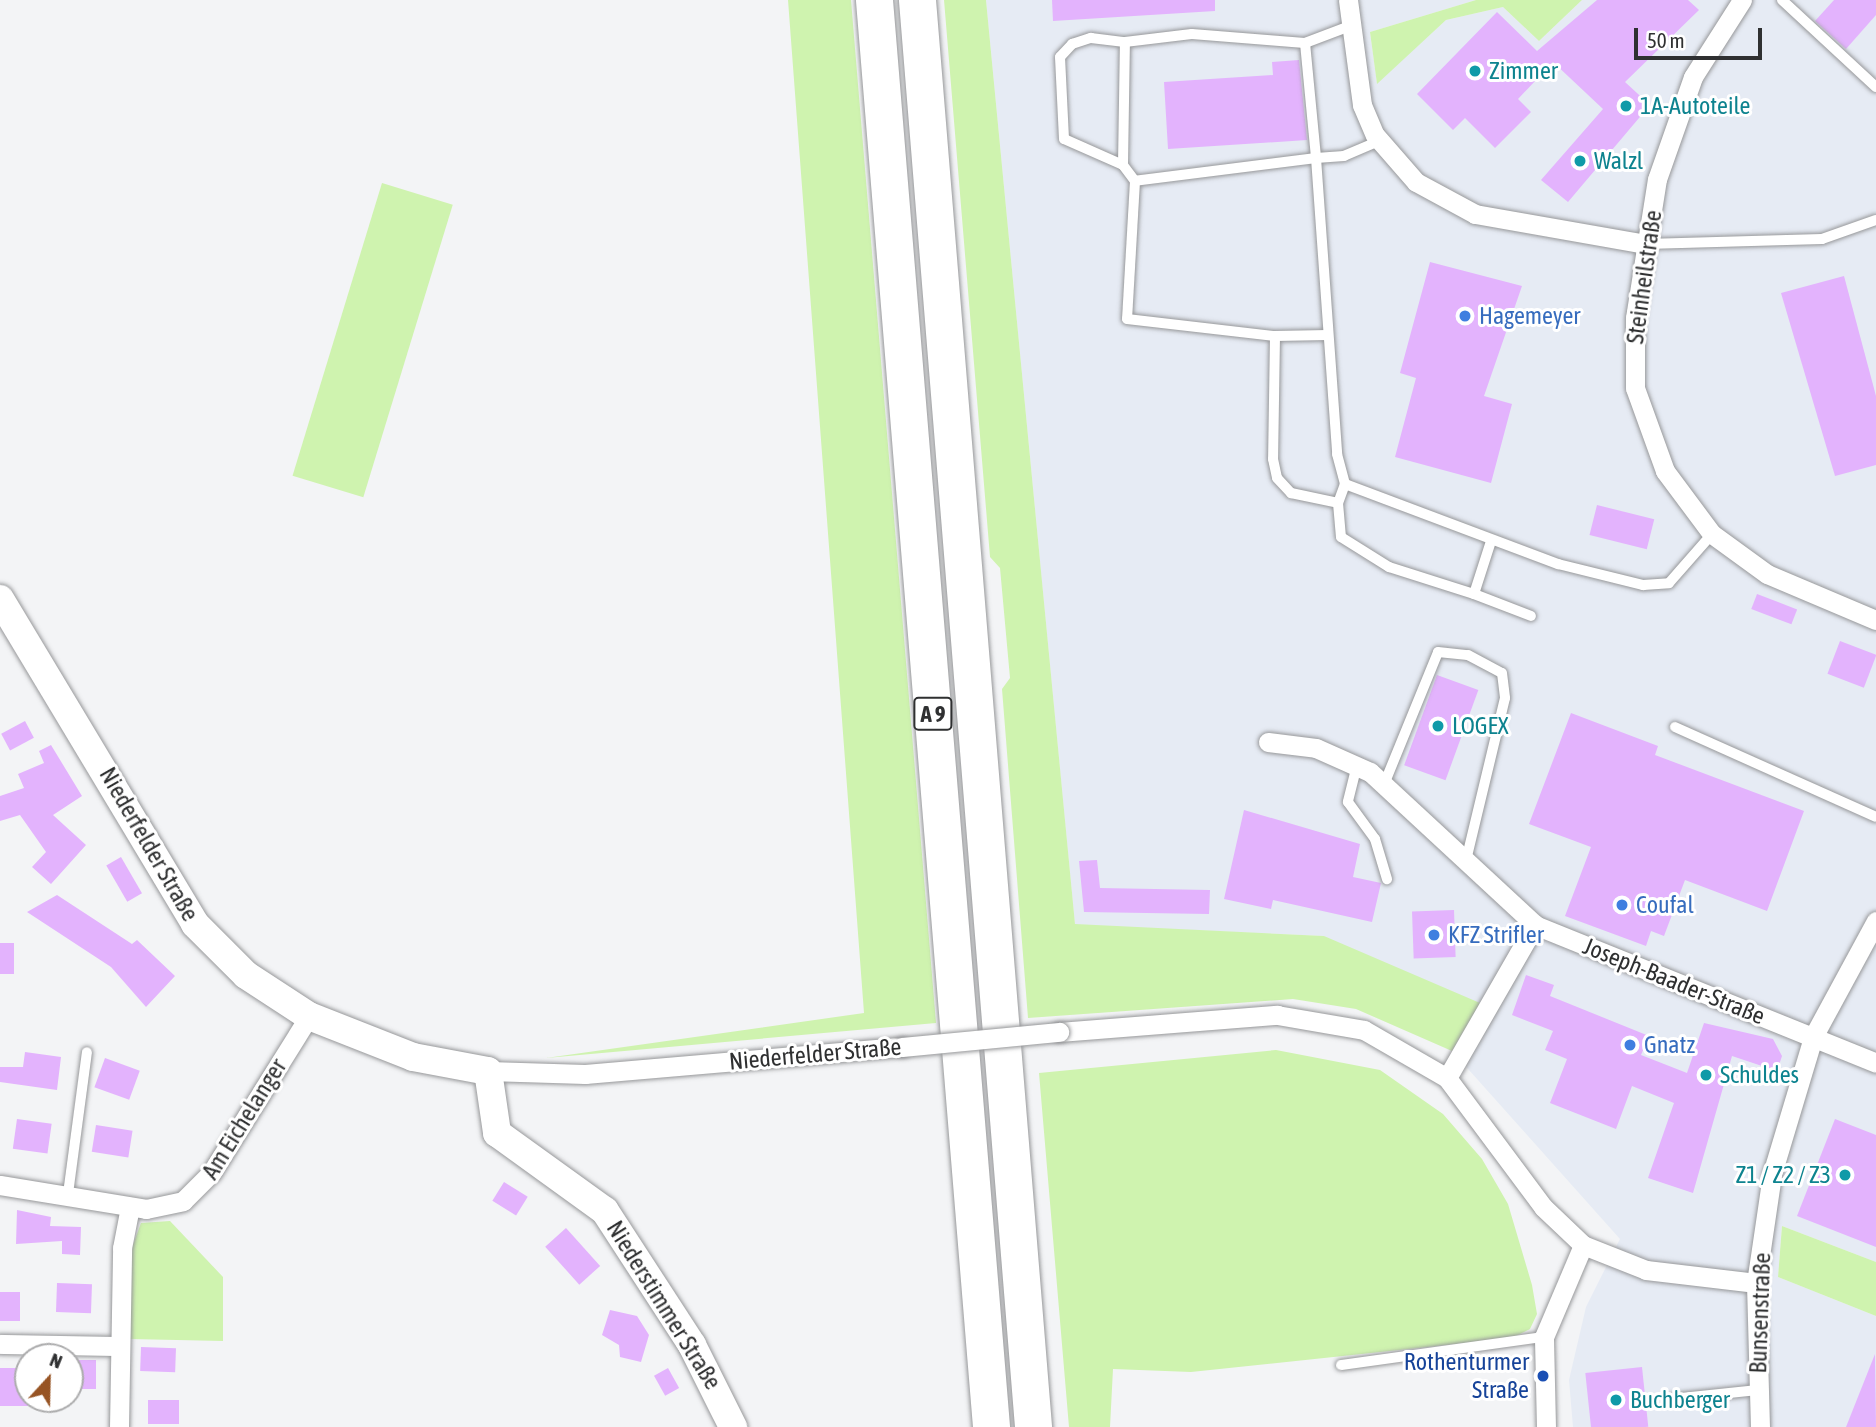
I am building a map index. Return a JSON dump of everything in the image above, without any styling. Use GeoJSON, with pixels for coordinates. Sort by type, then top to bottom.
{"type":"FeatureCollection","features":[{"type":"Feature","properties":{"kind":"highway","name":"A 9"},"geometry":{"type":"LineString","coordinates":[[874,0],[991,1427]]}},
{"type":"Feature","properties":{"kind":"highway","name":"A 9"},"geometry":{"type":"LineString","coordinates":[[917,0],[1033,1427]]}},
{"type":"Feature","properties":{"kind":"street"},"geometry":{"type":"LineString","coordinates":[[1348,0],[1357,85],[1379,141],[1416,183],[1475,214],[1646,244]]}},
{"type":"Feature","properties":{"kind":"street","name":"Steinheilstraße"},"geometry":{"type":"LineString","coordinates":[[1742,0],[1693,77],[1675,122],[1646,244],[1635,318],[1635,388],[1665,471],[1712,534],[1767,575],[1876,620]]}},
{"type":"Feature","properties":{"kind":"street","name":"Niederfelder Straße"},"geometry":{"type":"LineString","coordinates":[[0,599],[195,924],[246,975],[309,1016],[413,1057],[488,1071],[585,1074],[1059,1032],[1308,1017],[1389,1041],[1447,1078],[1543,1207],[1583,1245],[1646,1270],[1756,1283]]}},
{"type":"Feature","properties":{"kind":"street","name":"Joseph-Baader-Straße"},"geometry":{"type":"LineString","coordinates":[[1268,742],[1316,748],[1357,764],[1385,782],[1465,864],[1535,925],[1813,1037]]}},
{"type":"Feature","properties":{"kind":"street","name":"Bunsenstraße"},"geometry":{"type":"LineString","coordinates":[[1760,1427],[1756,1283],[1772,1174],[1813,1037],[1876,921]]}},
{"type":"Feature","properties":{"kind":"street"},"geometry":{"type":"LineString","coordinates":[[1447,1078],[1535,925]]}},
{"type":"Feature","properties":{"kind":"street","name":"Am Eichelanger"},"geometry":{"type":"LineString","coordinates":[[0,1185],[68,1194],[130,1207],[172,1206],[203,1185],[309,1016]]}},
{"type":"Feature","properties":{"kind":"street"},"geometry":{"type":"LineString","coordinates":[[1813,1037],[1876,1063]]}},
{"type":"Feature","properties":{"kind":"street","name":"Niederstimmer Straße"},"geometry":{"type":"LineString","coordinates":[[488,1071],[497,1133],[605,1210],[692,1345],[733,1427]]}},
{"type":"Feature","properties":{"kind":"street"},"geometry":{"type":"LineString","coordinates":[[119,1427],[122,1248],[130,1207]]}},
{"type":"Feature","properties":{"kind":"street"},"geometry":{"type":"LineString","coordinates":[[1546,1427],[1544,1337],[1583,1245]]}},
{"type":"Feature","properties":{"kind":"street"},"geometry":{"type":"LineString","coordinates":[[0,1344],[120,1346]]}},
{"type":"Feature","properties":{"kind":"lane"},"geometry":{"type":"LineString","coordinates":[[1782,0],[1876,87]]}},
{"type":"Feature","properties":{"kind":"lane"},"geometry":{"type":"LineString","coordinates":[[1328,335],[1275,336],[1127,319],[1135,181],[1123,165],[1065,139],[1060,57],[1072,44],[1091,38],[1125,42],[1192,34],[1305,43],[1350,26]]}},
{"type":"Feature","properties":{"kind":"lane"},"geometry":{"type":"LineString","coordinates":[[1123,165],[1125,42]]}},
{"type":"Feature","properties":{"kind":"lane"},"geometry":{"type":"LineString","coordinates":[[1305,43],[1337,454],[1345,484],[1338,503],[1341,537],[1355,551],[1531,616]]}},
{"type":"Feature","properties":{"kind":"lane"},"geometry":{"type":"LineString","coordinates":[[1135,181],[1344,156],[1379,141]]}},
{"type":"Feature","properties":{"kind":"lane"},"geometry":{"type":"LineString","coordinates":[[1646,244],[1822,239],[1876,220]]}},
{"type":"Feature","properties":{"kind":"lane"},"geometry":{"type":"LineString","coordinates":[[1275,336],[1277,478],[1290,493],[1338,503]]}},
{"type":"Feature","properties":{"kind":"lane"},"geometry":{"type":"LineString","coordinates":[[1345,484],[1491,541],[1643,585],[1669,583],[1712,534]]}},
{"type":"Feature","properties":{"kind":"lane"},"geometry":{"type":"LineString","coordinates":[[1474,594],[1491,541]]}},
{"type":"Feature","properties":{"kind":"lane"},"geometry":{"type":"LineString","coordinates":[[1385,782],[1438,652],[1468,655],[1502,673],[1505,698],[1465,864]]}},
{"type":"Feature","properties":{"kind":"lane"},"geometry":{"type":"LineString","coordinates":[[1675,727],[1876,817]]}},
{"type":"Feature","properties":{"kind":"lane"},"geometry":{"type":"LineString","coordinates":[[1357,764],[1348,802],[1375,839],[1387,879]]}},
{"type":"Feature","properties":{"kind":"lane"},"geometry":{"type":"LineString","coordinates":[[68,1194],[87,1052]]}},
{"type":"Feature","properties":{"kind":"lane"},"geometry":{"type":"LineString","coordinates":[[1341,1365],[1544,1337]]}},
{"type":"Feature","properties":{"kind":"lane"},"geometry":{"type":"LineString","coordinates":[[1672,1399],[1758,1390]]}},
{"type":"Feature","properties":{"kind":"shaded area"},"geometry":{"type":"Polygon","coordinates":[[[986,0],[1476,0],[1370,32],[1377,83],[1446,20],[1503,7],[1539,41],[1582,0],[1876,0],[1876,1262],[1782,1226],[1778,1277],[1876,1316],[1876,1427],[1573,1427],[1569,1380],[1586,1307],[1620,1239],[1452,1051],[1324,936],[1075,925],[986,0]]]}},
{"type":"Feature","properties":{"kind":"green space"},"geometry":{"type":"Polygon","coordinates":[[[788,0],[851,0],[936,1023],[546,1058],[864,1013],[788,0]]]}},
{"type":"Feature","properties":{"kind":"green space"},"geometry":{"type":"Polygon","coordinates":[[[944,0],[986,0],[1075,924],[1324,936],[1480,1003],[1452,1051],[1356,1009],[1293,999],[1028,1018],[1002,689],[1010,678],[1000,568],[990,557],[944,0]]]}},
{"type":"Feature","properties":{"kind":"green space"},"geometry":{"type":"Polygon","coordinates":[[[1476,0],[1582,0],[1539,41],[1503,7],[1446,20],[1377,84],[1370,32],[1476,0]]]}},
{"type":"Feature","properties":{"kind":"green space"},"geometry":{"type":"Polygon","coordinates":[[[382,183],[453,205],[363,497],[293,476],[382,183]]]}},
{"type":"Feature","properties":{"kind":"green space"},"geometry":{"type":"Polygon","coordinates":[[[1276,1050],[1380,1070],[1443,1114],[1482,1159],[1508,1204],[1532,1285],[1537,1314],[1530,1329],[1512,1338],[1191,1372],[1113,1369],[1110,1427],[1069,1427],[1039,1073],[1276,1050]]]}},
{"type":"Feature","properties":{"kind":"green space"},"geometry":{"type":"Polygon","coordinates":[[[170,1221],[223,1277],[223,1341],[130,1339],[131,1250],[141,1223],[170,1221]]]}},
{"type":"Feature","properties":{"kind":"green space"},"geometry":{"type":"Polygon","coordinates":[[[1782,1226],[1876,1262],[1876,1316],[1778,1277],[1782,1226]]]}},
{"type":"Feature","properties":{"kind":"building"},"geometry":{"type":"Polygon","coordinates":[[[1052,0],[1215,0],[1215,11],[1053,21],[1052,0]]]}},
{"type":"Feature","properties":{"kind":"building"},"geometry":{"type":"Polygon","coordinates":[[[1597,0],[1688,0],[1699,10],[1625,82],[1650,105],[1568,202],[1541,180],[1603,109],[1553,62],[1518,99],[1531,112],[1495,148],[1465,118],[1453,130],[1417,94],[1497,12],[1537,51],[1597,0]]]}},
{"type":"Feature","properties":{"kind":"building"},"geometry":{"type":"Polygon","coordinates":[[[1834,0],[1876,0],[1876,15],[1846,49],[1815,21],[1834,0]]]}},
{"type":"Feature","properties":{"kind":"building"},"geometry":{"type":"Polygon","coordinates":[[[1299,60],[1307,140],[1168,149],[1164,82],[1273,75],[1272,62],[1299,60]]]}},
{"type":"Feature","properties":{"kind":"building"},"geometry":{"type":"Polygon","coordinates":[[[1430,262],[1522,286],[1484,396],[1512,404],[1491,483],[1395,457],[1416,378],[1400,373],[1430,262]]]}},
{"type":"Feature","properties":{"kind":"building"},"geometry":{"type":"Polygon","coordinates":[[[1844,276],[1876,396],[1876,465],[1835,476],[1781,293],[1844,276]]]}},
{"type":"Feature","properties":{"kind":"building"},"geometry":{"type":"Polygon","coordinates":[[[1597,505],[1654,519],[1647,549],[1590,535],[1597,505]]]}},
{"type":"Feature","properties":{"kind":"building"},"geometry":{"type":"Polygon","coordinates":[[[1757,594],[1797,609],[1791,624],[1751,609],[1757,594]]]}},
{"type":"Feature","properties":{"kind":"building"},"geometry":{"type":"Polygon","coordinates":[[[1840,641],[1876,655],[1864,688],[1827,674],[1840,641]]]}},
{"type":"Feature","properties":{"kind":"building","name":"LOGEX"},"geometry":{"type":"Polygon","coordinates":[[[1437,675],[1478,690],[1446,780],[1404,765],[1437,675]]]}},
{"type":"Feature","properties":{"kind":"building"},"geometry":{"type":"Polygon","coordinates":[[[1571,713],[1658,746],[1655,755],[1804,811],[1767,911],[1685,880],[1664,936],[1651,931],[1646,946],[1565,916],[1591,847],[1529,824],[1571,713]]]}},
{"type":"Feature","properties":{"kind":"building"},"geometry":{"type":"Polygon","coordinates":[[[25,721],[34,738],[10,750],[1,734],[25,721]]]}},
{"type":"Feature","properties":{"kind":"building"},"geometry":{"type":"Polygon","coordinates":[[[51,745],[82,796],[53,815],[86,845],[51,884],[32,867],[46,852],[20,815],[0,821],[0,796],[24,788],[18,774],[44,763],[39,751],[51,745]]]}},
{"type":"Feature","properties":{"kind":"building"},"geometry":{"type":"Polygon","coordinates":[[[1244,810],[1360,844],[1353,877],[1381,883],[1372,922],[1273,900],[1271,909],[1224,899],[1244,810]]]}},
{"type":"Feature","properties":{"kind":"building"},"geometry":{"type":"Polygon","coordinates":[[[121,857],[142,893],[127,902],[106,866],[121,857]]]}},
{"type":"Feature","properties":{"kind":"building"},"geometry":{"type":"Polygon","coordinates":[[[1097,860],[1100,888],[1210,890],[1209,914],[1084,912],[1079,861],[1097,860]]]}},
{"type":"Feature","properties":{"kind":"building"},"geometry":{"type":"Polygon","coordinates":[[[57,895],[132,944],[137,940],[175,976],[146,1007],[111,967],[27,912],[57,895]]]}},
{"type":"Feature","properties":{"kind":"building","name":"KFZ Strifler"},"geometry":{"type":"Polygon","coordinates":[[[1454,910],[1456,957],[1414,958],[1412,911],[1454,910]]]}},
{"type":"Feature","properties":{"kind":"building"},"geometry":{"type":"Polygon","coordinates":[[[0,943],[14,943],[14,974],[0,974],[0,943]]]}},
{"type":"Feature","properties":{"kind":"building"},"geometry":{"type":"Polygon","coordinates":[[[1526,975],[1554,985],[1550,996],[1649,1036],[1641,1055],[1687,1073],[1704,1023],[1773,1039],[1782,1056],[1777,1071],[1732,1056],[1693,1193],[1648,1178],[1674,1103],[1632,1086],[1616,1129],[1550,1103],[1567,1059],[1545,1050],[1553,1031],[1512,1015],[1526,975]]]}},
{"type":"Feature","properties":{"kind":"building"},"geometry":{"type":"Polygon","coordinates":[[[25,1052],[61,1057],[57,1090],[0,1082],[0,1067],[23,1067],[25,1052]]]}},
{"type":"Feature","properties":{"kind":"building"},"geometry":{"type":"Polygon","coordinates":[[[105,1058],[140,1071],[129,1100],[94,1087],[105,1058]]]}},
{"type":"Feature","properties":{"kind":"building"},"geometry":{"type":"Polygon","coordinates":[[[17,1119],[52,1124],[47,1154],[13,1149],[17,1119]]]}},
{"type":"Feature","properties":{"kind":"building","name":"Z1 / Z2 / Z3"},"geometry":{"type":"Polygon","coordinates":[[[1835,1119],[1876,1135],[1876,1247],[1797,1216],[1835,1119]]]}},
{"type":"Feature","properties":{"kind":"building"},"geometry":{"type":"Polygon","coordinates":[[[96,1125],[133,1131],[128,1157],[92,1152],[96,1125]]]}},
{"type":"Feature","properties":{"kind":"building"},"geometry":{"type":"Polygon","coordinates":[[[504,1182],[528,1197],[516,1215],[492,1201],[504,1182]]]}},
{"type":"Feature","properties":{"kind":"building"},"geometry":{"type":"Polygon","coordinates":[[[17,1210],[51,1217],[50,1226],[81,1227],[80,1255],[62,1254],[62,1241],[16,1244],[17,1210]]]}},
{"type":"Feature","properties":{"kind":"building"},"geometry":{"type":"Polygon","coordinates":[[[566,1228],[600,1266],[579,1285],[545,1247],[566,1228]]]}},
{"type":"Feature","properties":{"kind":"building"},"geometry":{"type":"Polygon","coordinates":[[[57,1283],[92,1284],[91,1313],[56,1312],[57,1283]]]}},
{"type":"Feature","properties":{"kind":"building"},"geometry":{"type":"Polygon","coordinates":[[[0,1292],[20,1292],[20,1321],[0,1321],[0,1292]]]}},
{"type":"Feature","properties":{"kind":"building"},"geometry":{"type":"Polygon","coordinates":[[[610,1310],[637,1316],[649,1335],[641,1362],[620,1357],[619,1345],[602,1335],[610,1310]]]}},
{"type":"Feature","properties":{"kind":"building"},"geometry":{"type":"Polygon","coordinates":[[[141,1347],[176,1348],[175,1372],[140,1371],[141,1347]]]}},
{"type":"Feature","properties":{"kind":"building"},"geometry":{"type":"Polygon","coordinates":[[[1875,1354],[1876,1427],[1846,1427],[1875,1354]]]}},
{"type":"Feature","properties":{"kind":"building"},"geometry":{"type":"Polygon","coordinates":[[[84,1360],[96,1360],[96,1389],[84,1389],[84,1360]]]}},
{"type":"Feature","properties":{"kind":"building","name":"Buchberger"},"geometry":{"type":"Polygon","coordinates":[[[1642,1367],[1648,1427],[1591,1427],[1585,1373],[1642,1367]]]}},
{"type":"Feature","properties":{"kind":"building"},"geometry":{"type":"Polygon","coordinates":[[[0,1368],[14,1368],[14,1406],[0,1406],[0,1368]]]}},
{"type":"Feature","properties":{"kind":"building"},"geometry":{"type":"Polygon","coordinates":[[[668,1368],[679,1388],[665,1396],[654,1376],[668,1368]]]}},
{"type":"Feature","properties":{"kind":"building"},"geometry":{"type":"Polygon","coordinates":[[[148,1400],[179,1400],[179,1424],[148,1424],[148,1400]]]}},
{"type":"Feature","properties":{"kind":"place","name":"Zimmer"},"geometry":{"type":"Point","coordinates":[1475,71]}},
{"type":"Feature","properties":{"kind":"place","name":"1A-Autoteile"},"geometry":{"type":"Point","coordinates":[1626,106]}},
{"type":"Feature","properties":{"kind":"place","name":"Walzl"},"geometry":{"type":"Point","coordinates":[1580,161]}},
{"type":"Feature","properties":{"kind":"place","name":"Hagemeyer"},"geometry":{"type":"Point","coordinates":[1465,316]}},
{"type":"Feature","properties":{"kind":"place","name":"LOGEX"},"geometry":{"type":"Point","coordinates":[1438,726]}},
{"type":"Feature","properties":{"kind":"place","name":"Coufal"},"geometry":{"type":"Point","coordinates":[1622,905]}},
{"type":"Feature","properties":{"kind":"place","name":"KFZ Strifler"},"geometry":{"type":"Point","coordinates":[1434,935]}},
{"type":"Feature","properties":{"kind":"place","name":"Gnatz"},"geometry":{"type":"Point","coordinates":[1630,1045]}},
{"type":"Feature","properties":{"kind":"place","name":"Schuldes"},"geometry":{"type":"Point","coordinates":[1706,1075]}},
{"type":"Feature","properties":{"kind":"place","name":"Z1 / Z2 / Z3"},"geometry":{"type":"Point","coordinates":[1845,1175]}},
{"type":"Feature","properties":{"kind":"place","name":"Rothenturmer Straße"},"geometry":{"type":"Point","coordinates":[1543,1376]}},
{"type":"Feature","properties":{"kind":"place","name":"Buchberger"},"geometry":{"type":"Point","coordinates":[1616,1400]}}]}
